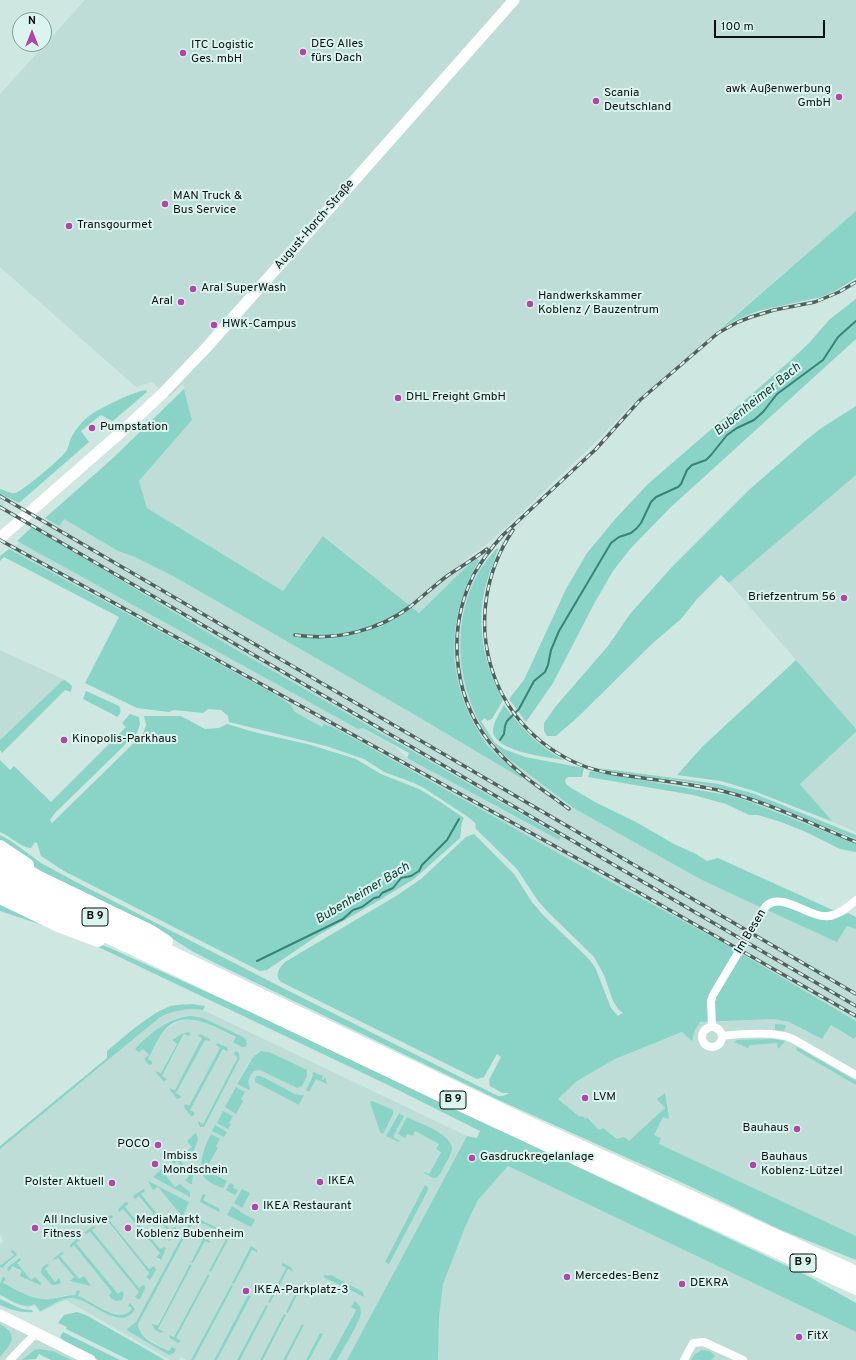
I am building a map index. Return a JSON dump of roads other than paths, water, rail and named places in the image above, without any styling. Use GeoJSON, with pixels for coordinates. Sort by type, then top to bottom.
{"type":"FeatureCollection","features":[{"type":"Feature","properties":{"kind":"highway"},"geometry":{"type":"LineString","coordinates":[[0,847],[29,866],[44,880]]}},
{"type":"Feature","properties":{"kind":"highway"},"geometry":{"type":"LineString","coordinates":[[0,860],[149,931],[176,949],[191,962]]}},
{"type":"Feature","properties":{"kind":"highway","name":"B 9"},"geometry":{"type":"LineString","coordinates":[[0,871],[526,1122],[856,1273]]}},
{"type":"Feature","properties":{"kind":"highway","name":"B 9"},"geometry":{"type":"LineString","coordinates":[[0,884],[452,1100],[856,1288]]}},
{"type":"Feature","properties":{"kind":"highway"},"geometry":{"type":"LineString","coordinates":[[0,897],[69,929],[158,960]]}},
{"type":"Feature","properties":{"kind":"highway"},"geometry":{"type":"LineString","coordinates":[[749,1239],[764,1251],[856,1298]]}},
{"type":"Feature","properties":{"kind":"highway"},"geometry":{"type":"LineString","coordinates":[[791,1244],[824,1250],[856,1263]]}},
{"type":"Feature","properties":{"kind":"main road","name":"August-Horch-Straße"},"geometry":{"type":"LineString","coordinates":[[0,538],[119,434],[173,383],[211,343],[514,0]]}},
{"type":"Feature","properties":{"kind":"main road"},"geometry":{"type":"LineString","coordinates":[[0,1315],[90,1360]]}},
{"type":"Feature","properties":{"kind":"street","name":"Im Besen"},"geometry":{"type":"LineString","coordinates":[[712,1027],[712,1001],[714,992],[766,906],[772,902],[781,902],[818,915],[829,916],[840,912],[856,900]]}},
{"type":"Feature","properties":{"kind":"street"},"geometry":{"type":"LineString","coordinates":[[712,1027],[719,1029],[722,1036],[721,1042],[715,1046],[709,1046],[702,1040],[702,1034],[707,1028],[712,1027]]}},
{"type":"Feature","properties":{"kind":"street"},"geometry":{"type":"LineString","coordinates":[[722,1036],[769,1034],[785,1035],[793,1038],[856,1075]]}},
{"type":"Feature","properties":{"kind":"street"},"geometry":{"type":"LineString","coordinates":[[10,1360],[36,1333]]}},
{"type":"Feature","properties":{"kind":"street"},"geometry":{"type":"LineString","coordinates":[[684,1360],[693,1343],[704,1342],[743,1360]]}},
{"type":"Feature","properties":{"kind":"waterway","name":"Bubenheimer Bach"},"geometry":{"type":"LineString","coordinates":[[500,740],[504,734],[507,721],[519,709],[534,681],[545,672],[551,650],[559,631],[611,543],[619,537],[631,533],[637,528],[651,502],[656,497],[678,487],[681,484],[687,470],[692,465],[706,460],[727,435],[737,428],[754,420],[763,412],[777,394],[823,360],[838,337],[856,321]]}},
{"type":"Feature","properties":{"kind":"waterway","name":"Bubenheimer Bach"},"geometry":{"type":"LineString","coordinates":[[257,961],[343,919],[353,910],[362,907],[374,898],[379,897],[382,893],[393,888],[401,878],[411,876],[419,871],[422,865],[447,840],[459,819]]}},
{"type":"Feature","properties":{"kind":"railway"},"geometry":{"type":"LineString","coordinates":[[569,809],[514,768],[498,752],[483,733],[471,712],[463,690],[458,667],[457,643],[459,620],[465,596],[474,574],[487,554],[503,535],[596,449],[640,400],[718,333],[751,317],[774,310],[815,302],[839,292],[856,282]]}},
{"type":"Feature","properties":{"kind":"railway"},"geometry":{"type":"LineString","coordinates":[[0,496],[856,994]]}},
{"type":"Feature","properties":{"kind":"railway"},"geometry":{"type":"LineString","coordinates":[[0,507],[856,1006]]}},
{"type":"Feature","properties":{"kind":"railway"},"geometry":{"type":"LineString","coordinates":[[513,530],[496,563],[487,597],[485,631],[490,664],[503,696],[522,724],[549,747],[589,768],[726,792],[775,808],[856,842]]}},
{"type":"Feature","properties":{"kind":"railway"},"geometry":{"type":"LineString","coordinates":[[0,540],[638,892],[856,1016]]}},
{"type":"Feature","properties":{"kind":"railway"},"geometry":{"type":"LineString","coordinates":[[295,635],[310,637],[341,635],[371,628],[385,622],[411,606],[447,576],[487,549]]}},
{"type":"Feature","properties":{"kind":"place","name":"DEG Alles fürs Dach"},"geometry":{"type":"Point","coordinates":[303,52]}},
{"type":"Feature","properties":{"kind":"place","name":"ITC Logistic Ges. mbH"},"geometry":{"type":"Point","coordinates":[183,53]}},
{"type":"Feature","properties":{"kind":"place","name":"awk Außenwerbung GmbH"},"geometry":{"type":"Point","coordinates":[839,97]}},
{"type":"Feature","properties":{"kind":"place","name":"Scania Deutschland"},"geometry":{"type":"Point","coordinates":[596,101]}},
{"type":"Feature","properties":{"kind":"place","name":"MAN Truck & Bus Service"},"geometry":{"type":"Point","coordinates":[165,204]}},
{"type":"Feature","properties":{"kind":"place","name":"Transgourmet"},"geometry":{"type":"Point","coordinates":[69,226]}},
{"type":"Feature","properties":{"kind":"place","name":"Aral SuperWash"},"geometry":{"type":"Point","coordinates":[193,289]}},
{"type":"Feature","properties":{"kind":"place","name":"Aral"},"geometry":{"type":"Point","coordinates":[181,302]}},
{"type":"Feature","properties":{"kind":"place","name":"Handwerkskammer Koblenz / Bauzentrum"},"geometry":{"type":"Point","coordinates":[530,304]}},
{"type":"Feature","properties":{"kind":"place","name":"HWK-Campus"},"geometry":{"type":"Point","coordinates":[214,325]}},
{"type":"Feature","properties":{"kind":"place","name":"DHL Freight GmbH"},"geometry":{"type":"Point","coordinates":[398,398]}},
{"type":"Feature","properties":{"kind":"place","name":"Pumpstation"},"geometry":{"type":"Point","coordinates":[92,428]}},
{"type":"Feature","properties":{"kind":"place","name":"Briefzentrum 56"},"geometry":{"type":"Point","coordinates":[844,598]}},
{"type":"Feature","properties":{"kind":"place","name":"Kinopolis-Parkhaus"},"geometry":{"type":"Point","coordinates":[64,740]}},
{"type":"Feature","properties":{"kind":"place","name":"LVM"},"geometry":{"type":"Point","coordinates":[585,1098]}},
{"type":"Feature","properties":{"kind":"place","name":"Bauhaus"},"geometry":{"type":"Point","coordinates":[797,1129]}},
{"type":"Feature","properties":{"kind":"place","name":"POCO"},"geometry":{"type":"Point","coordinates":[158,1145]}},
{"type":"Feature","properties":{"kind":"place","name":"Gasdruckregelanlage"},"geometry":{"type":"Point","coordinates":[472,1158]}},
{"type":"Feature","properties":{"kind":"place","name":"Imbiss Mondschein"},"geometry":{"type":"Point","coordinates":[155,1164]}},
{"type":"Feature","properties":{"kind":"place","name":"Bauhaus Koblenz-Lützel"},"geometry":{"type":"Point","coordinates":[753,1165]}},
{"type":"Feature","properties":{"kind":"place","name":"IKEA"},"geometry":{"type":"Point","coordinates":[320,1182]}},
{"type":"Feature","properties":{"kind":"place","name":"Polster Aktuell"},"geometry":{"type":"Point","coordinates":[112,1183]}},
{"type":"Feature","properties":{"kind":"place","name":"IKEA Restaurant"},"geometry":{"type":"Point","coordinates":[255,1207]}},
{"type":"Feature","properties":{"kind":"place","name":"All Inclusive Fitness"},"geometry":{"type":"Point","coordinates":[35,1228]}},
{"type":"Feature","properties":{"kind":"place","name":"MediaMarkt Koblenz Bubenheim"},"geometry":{"type":"Point","coordinates":[128,1228]}},
{"type":"Feature","properties":{"kind":"place","name":"Mercedes-Benz"},"geometry":{"type":"Point","coordinates":[567,1277]}},
{"type":"Feature","properties":{"kind":"place","name":"DEKRA"},"geometry":{"type":"Point","coordinates":[682,1284]}},
{"type":"Feature","properties":{"kind":"place","name":"IKEA-Parkplatz-3"},"geometry":{"type":"Point","coordinates":[246,1291]}},
{"type":"Feature","properties":{"kind":"place","name":"FitX"},"geometry":{"type":"Point","coordinates":[799,1337]}}]}
